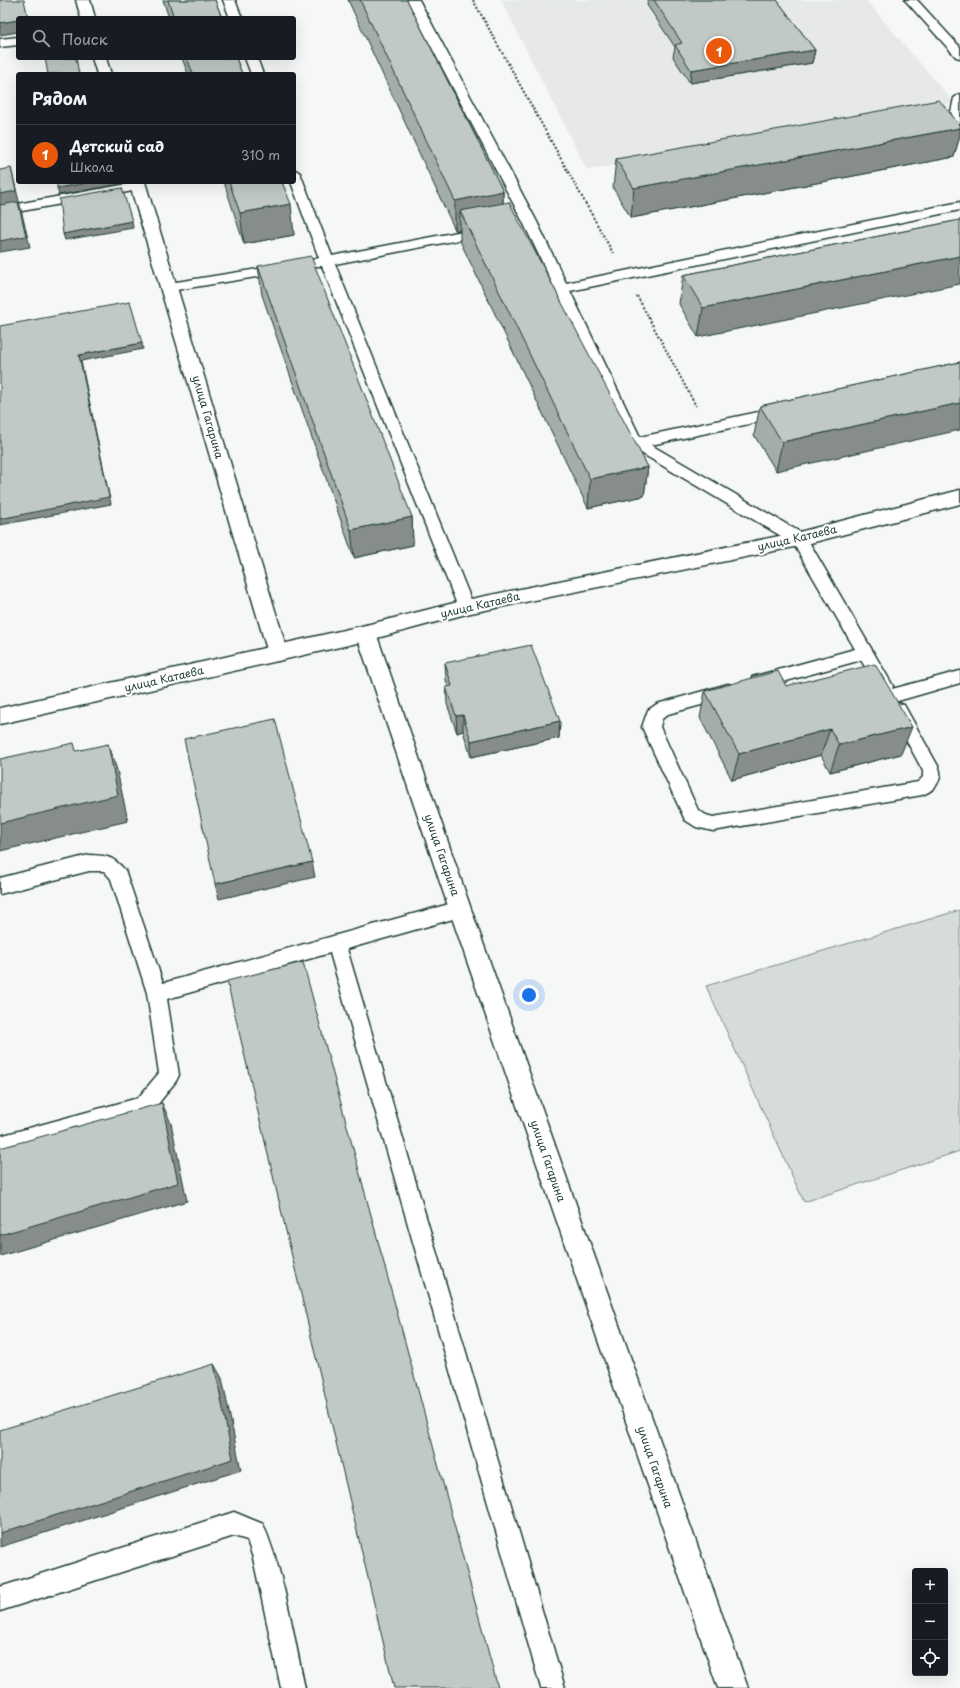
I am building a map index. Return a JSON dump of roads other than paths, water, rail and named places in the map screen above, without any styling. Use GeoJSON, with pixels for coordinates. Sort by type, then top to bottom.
{"type":"FeatureCollection","features":[{"type":"Feature","properties":{"kind":"street"},"geometry":{"type":"LineString","coordinates":[[83,0],[87,16]]}},
{"type":"Feature","properties":{"kind":"street"},"geometry":{"type":"LineString","coordinates":[[0,44],[16,41]]}},
{"type":"Feature","properties":{"kind":"street"},"geometry":{"type":"LineString","coordinates":[[100,60],[104,72]]}},
{"type":"Feature","properties":{"kind":"street","name":"улица Гагарина"},"geometry":{"type":"LineString","coordinates":[[138,184],[170,287],[278,653]]}},
{"type":"Feature","properties":{"kind":"street","name":"улица Катаева"},"geometry":{"type":"LineString","coordinates":[[0,716],[366,633],[466,607],[799,539],[960,497]]}},
{"type":"Feature","properties":{"kind":"street","name":"улица Гагарина"},"geometry":{"type":"LineString","coordinates":[[366,633],[460,909],[733,1688]]}},
{"type":"Feature","properties":{"kind":"lane"},"geometry":{"type":"LineString","coordinates":[[229,0],[235,16]]}},
{"type":"Feature","properties":{"kind":"lane"},"geometry":{"type":"LineString","coordinates":[[413,0],[530,222],[636,443],[799,539],[866,652],[932,771],[932,777],[929,784],[922,788],[714,824],[702,822],[692,815],[651,727],[654,716],[663,709],[866,652]]}},
{"type":"Feature","properties":{"kind":"lane"},"geometry":{"type":"LineString","coordinates":[[911,0],[960,54]]}},
{"type":"Feature","properties":{"kind":"lane"},"geometry":{"type":"LineString","coordinates":[[252,60],[256,72]]}},
{"type":"Feature","properties":{"kind":"lane"},"geometry":{"type":"LineString","coordinates":[[960,98],[957,112],[960,120]]}},
{"type":"Feature","properties":{"kind":"lane"},"geometry":{"type":"LineString","coordinates":[[296,178],[327,261],[466,607]]}},
{"type":"Feature","properties":{"kind":"lane"},"geometry":{"type":"LineString","coordinates":[[0,212],[138,184]]}},
{"type":"Feature","properties":{"kind":"lane"},"geometry":{"type":"LineString","coordinates":[[562,288],[960,206]]}},
{"type":"Feature","properties":{"kind":"lane"},"geometry":{"type":"LineString","coordinates":[[514,225],[530,222]]}},
{"type":"Feature","properties":{"kind":"lane"},"geometry":{"type":"LineString","coordinates":[[170,287],[327,261],[498,228]]}},
{"type":"Feature","properties":{"kind":"lane"},"geometry":{"type":"LineString","coordinates":[[636,443],[708,429],[792,410]]}},
{"type":"Feature","properties":{"kind":"lane"},"geometry":{"type":"LineString","coordinates":[[891,696],[960,678]]}},
{"type":"Feature","properties":{"kind":"lane"},"geometry":{"type":"LineString","coordinates":[[0,886],[89,863],[108,864],[119,875],[156,993],[169,1074],[144,1106],[0,1146]]}},
{"type":"Feature","properties":{"kind":"lane"},"geometry":{"type":"LineString","coordinates":[[156,993],[460,909]]}},
{"type":"Feature","properties":{"kind":"lane"},"geometry":{"type":"LineString","coordinates":[[336,943],[553,1688]]}},
{"type":"Feature","properties":{"kind":"lane"},"geometry":{"type":"LineString","coordinates":[[0,1599],[234,1524],[255,1532],[265,1558],[293,1688]]}},
{"type":"Feature","properties":{"kind":"place","name":"Детский сад"},"geometry":{"type":"Point","coordinates":[719,51]}}]}
